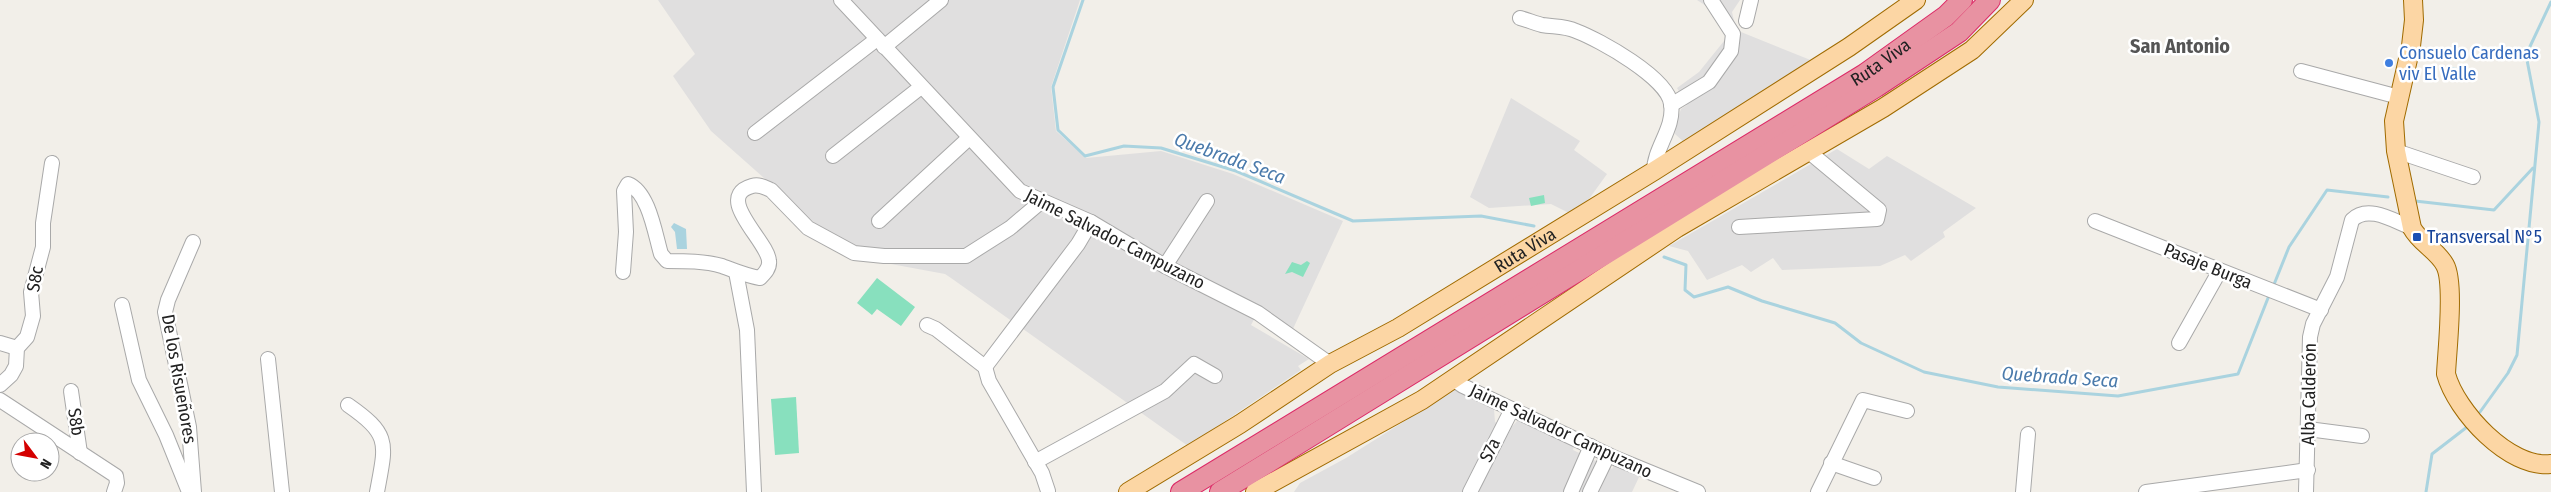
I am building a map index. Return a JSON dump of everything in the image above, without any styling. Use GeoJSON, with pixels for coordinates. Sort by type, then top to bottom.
{"type":"FeatureCollection","features":[{"type":"Feature","properties":{"kind":"highway","name":"Ruta Viva"},"geometry":{"type":"LineString","coordinates":[[1180,492],[1865,74],[1946,16],[1962,0]]}},
{"type":"Feature","properties":{"kind":"highway","name":"Ruta Viva"},"geometry":{"type":"LineString","coordinates":[[1220,492],[1738,173],[1958,32],[1990,0]]}},
{"type":"Feature","properties":{"kind":"highway"},"geometry":{"type":"LineString","coordinates":[[1677,228],[1738,173]]}},
{"type":"Feature","properties":{"kind":"main road","name":"Ruta Viva"},"geometry":{"type":"LineString","coordinates":[[1128,492],[1240,424],[1330,364],[1398,328],[1654,171],[1849,48],[1916,0]]}},
{"type":"Feature","properties":{"kind":"main road"},"geometry":{"type":"LineString","coordinates":[[1256,492],[1422,400],[1677,228],[1883,108],[1972,50],[2024,0]]}},
{"type":"Feature","properties":{"kind":"main road"},"geometry":{"type":"LineString","coordinates":[[2413,0],[2414,20],[2411,46],[2394,121],[2396,151],[2412,228],[2417,237],[2440,257],[2447,267],[2449,283],[2446,374],[2456,401],[2480,428],[2516,456],[2531,463],[2551,464]]}},
{"type":"Feature","properties":{"kind":"street","name":"Jaime Salvador Campuzano"},"geometry":{"type":"LineString","coordinates":[[841,0],[1020,191],[1090,222],[1165,266],[1258,313],[1330,364]]}},
{"type":"Feature","properties":{"kind":"street"},"geometry":{"type":"LineString","coordinates":[[755,133],[941,0]]}},
{"type":"Feature","properties":{"kind":"street"},"geometry":{"type":"LineString","coordinates":[[1672,105],[1709,82],[1731,52],[1733,34],[1710,0]]}},
{"type":"Feature","properties":{"kind":"street"},"geometry":{"type":"LineString","coordinates":[[1746,20],[1751,0]]}},
{"type":"Feature","properties":{"kind":"street"},"geometry":{"type":"LineString","coordinates":[[1520,18],[1576,31],[1624,56],[1662,86],[1672,105],[1654,171]]}},
{"type":"Feature","properties":{"kind":"street"},"geometry":{"type":"LineString","coordinates":[[2301,71],[2398,97]]}},
{"type":"Feature","properties":{"kind":"street"},"geometry":{"type":"LineString","coordinates":[[833,156],[921,87]]}},
{"type":"Feature","properties":{"kind":"street"},"geometry":{"type":"LineString","coordinates":[[879,221],[969,138]]}},
{"type":"Feature","properties":{"kind":"street"},"geometry":{"type":"LineString","coordinates":[[1739,227],[1877,219],[1879,210],[1808,151]]}},
{"type":"Feature","properties":{"kind":"street"},"geometry":{"type":"LineString","coordinates":[[2396,151],[2474,177]]}},
{"type":"Feature","properties":{"kind":"street","name":"S8c"},"geometry":{"type":"LineString","coordinates":[[0,385],[12,375],[16,366],[17,348],[27,337],[33,316],[31,292],[43,246],[43,223],[52,163]]}},
{"type":"Feature","properties":{"kind":"street"},"geometry":{"type":"LineString","coordinates":[[624,272],[626,232],[624,191],[628,184],[636,188],[644,197],[661,254],[667,261],[685,261],[720,266],[760,278],[768,270],[769,261],[764,246],[739,210],[738,197],[743,190],[754,186],[763,186],[770,190],[808,228],[846,249],[854,253],[884,256],[966,256],[1010,228],[1042,201]]}},
{"type":"Feature","properties":{"kind":"street"},"geometry":{"type":"LineString","coordinates":[[1165,266],[1207,201]]}},
{"type":"Feature","properties":{"kind":"street","name":"Alba Calderón"},"geometry":{"type":"LineString","coordinates":[[2306,492],[2310,337],[2320,310],[2337,277],[2346,235],[2352,220],[2356,215],[2372,212],[2412,228]]}},
{"type":"Feature","properties":{"kind":"street","name":"Pasaje Burga"},"geometry":{"type":"LineString","coordinates":[[2095,221],[2219,272],[2320,310]]}},
{"type":"Feature","properties":{"kind":"street"},"geometry":{"type":"LineString","coordinates":[[986,367],[1078,244],[1090,222]]}},
{"type":"Feature","properties":{"kind":"street","name":"De los Risueñores"},"geometry":{"type":"LineString","coordinates":[[193,242],[168,300],[165,312],[189,427],[194,492]]}},
{"type":"Feature","properties":{"kind":"street"},"geometry":{"type":"LineString","coordinates":[[736,272],[748,330],[754,492]]}},
{"type":"Feature","properties":{"kind":"street"},"geometry":{"type":"LineString","coordinates":[[2178,343],[2219,272]]}},
{"type":"Feature","properties":{"kind":"street"},"geometry":{"type":"LineString","coordinates":[[122,305],[139,380],[166,435],[189,492]]}},
{"type":"Feature","properties":{"kind":"street"},"geometry":{"type":"LineString","coordinates":[[927,325],[936,328],[986,367],[990,381],[1042,472],[1048,491]]}},
{"type":"Feature","properties":{"kind":"street"},"geometry":{"type":"LineString","coordinates":[[0,343],[17,348]]}},
{"type":"Feature","properties":{"kind":"street"},"geometry":{"type":"LineString","coordinates":[[268,359],[282,492]]}},
{"type":"Feature","properties":{"kind":"street"},"geometry":{"type":"LineString","coordinates":[[1035,462],[1164,391],[1194,364],[1215,376]]}},
{"type":"Feature","properties":{"kind":"street","name":"Jaime Salvador Campuzano"},"geometry":{"type":"LineString","coordinates":[[1454,380],[1608,454],[1698,492]]}},
{"type":"Feature","properties":{"kind":"street","name":"S8b"},"geometry":{"type":"LineString","coordinates":[[71,391],[80,453]]}},
{"type":"Feature","properties":{"kind":"street"},"geometry":{"type":"LineString","coordinates":[[0,400],[116,476],[117,483],[114,492]]}},
{"type":"Feature","properties":{"kind":"street"},"geometry":{"type":"LineString","coordinates":[[1818,492],[1863,400],[1906,411]]}},
{"type":"Feature","properties":{"kind":"street"},"geometry":{"type":"LineString","coordinates":[[348,405],[367,419],[378,431],[384,444],[377,492]]}},
{"type":"Feature","properties":{"kind":"street","name":"S7a"},"geometry":{"type":"LineString","coordinates":[[1470,492],[1512,409]]}},
{"type":"Feature","properties":{"kind":"street"},"geometry":{"type":"LineString","coordinates":[[2308,429],[2362,436]]}},
{"type":"Feature","properties":{"kind":"street"},"geometry":{"type":"LineString","coordinates":[[2024,492],[2028,434]]}},
{"type":"Feature","properties":{"kind":"street"},"geometry":{"type":"LineString","coordinates":[[1571,492],[1591,446]]}},
{"type":"Feature","properties":{"kind":"street"},"geometry":{"type":"LineString","coordinates":[[1590,492],[1608,454]]}},
{"type":"Feature","properties":{"kind":"street"},"geometry":{"type":"LineString","coordinates":[[1831,463],[1874,478]]}},
{"type":"Feature","properties":{"kind":"street"},"geometry":{"type":"LineString","coordinates":[[2146,492],[2308,470]]}},
{"type":"Feature","properties":{"kind":"shaded area"},"geometry":{"type":"Polygon","coordinates":[[[658,0],[1080,0],[1051,87],[1056,131],[1086,158],[1161,151],[1233,174],[1343,221],[1292,331],[1259,310],[1251,325],[1309,359],[1298,366],[1301,370],[1188,446],[945,274],[853,257],[711,131],[673,76],[695,54],[658,0]]]}},
{"type":"Feature","properties":{"kind":"shaded area"},"geometry":{"type":"Polygon","coordinates":[[[1697,0],[1740,0],[1732,12],[1734,21],[1741,32],[1813,61],[1685,143],[1675,134],[1676,123],[1681,109],[1687,105],[1677,88],[1699,72],[1724,41],[1726,35],[1714,11],[1697,0]]]}},
{"type":"Feature","properties":{"kind":"shaded area"},"geometry":{"type":"Polygon","coordinates":[[[1511,98],[1580,141],[1574,150],[1607,174],[1589,199],[1569,213],[1551,204],[1489,208],[1470,197],[1511,98]]]}},
{"type":"Feature","properties":{"kind":"shaded area"},"geometry":{"type":"Polygon","coordinates":[[[1837,149],[1869,169],[1887,156],[1976,208],[1943,232],[1945,237],[1911,261],[1905,255],[1880,266],[1782,270],[1773,258],[1751,272],[1742,265],[1707,280],[1688,251],[1669,246],[1837,149]]]}},
{"type":"Feature","properties":{"kind":"shaded area"},"geometry":{"type":"Polygon","coordinates":[[[1454,390],[1494,409],[1495,422],[1509,430],[1518,420],[1574,446],[1573,450],[1612,469],[1615,463],[1640,475],[1632,492],[1294,492],[1300,483],[1346,458],[1454,390]]]}},
{"type":"Feature","properties":{"kind":"green space"},"geometry":{"type":"Polygon","coordinates":[[[1544,195],[1545,203],[1531,206],[1529,198],[1544,195]]]}},
{"type":"Feature","properties":{"kind":"green space"},"geometry":{"type":"Polygon","coordinates":[[[1307,261],[1310,263],[1303,277],[1292,272],[1285,274],[1292,262],[1301,265],[1307,261]]]}},
{"type":"Feature","properties":{"kind":"green space"},"geometry":{"type":"Polygon","coordinates":[[[877,278],[915,307],[901,326],[877,309],[872,315],[857,303],[877,278]]]}},
{"type":"Feature","properties":{"kind":"green space"},"geometry":{"type":"Polygon","coordinates":[[[796,397],[799,453],[775,455],[771,399],[796,397]]]}},
{"type":"Feature","properties":{"kind":"water"},"geometry":{"type":"Polygon","coordinates":[[[2449,66],[2465,70],[2463,78],[2447,74],[2449,66]]]}},
{"type":"Feature","properties":{"kind":"water"},"geometry":{"type":"Polygon","coordinates":[[[674,223],[686,229],[687,249],[677,249],[675,232],[671,227],[674,223]]]}},
{"type":"Feature","properties":{"kind":"waterway","name":"Quebrada Seca"},"geometry":{"type":"LineString","coordinates":[[1083,0],[1053,87],[1058,130],[1085,156],[1124,146],[1161,148],[1236,171],[1353,221],[1481,216],[1534,226]]}},
{"type":"Feature","properties":{"kind":"waterway"},"geometry":{"type":"LineString","coordinates":[[2480,412],[2508,373],[2517,355],[2539,122],[2526,55],[2551,2]]}},
{"type":"Feature","properties":{"kind":"waterway","name":"Quebrada Seca"},"geometry":{"type":"LineString","coordinates":[[2415,201],[2494,210],[2533,168]]}},
{"type":"Feature","properties":{"kind":"waterway","name":"Quebrada Seca"},"geometry":{"type":"LineString","coordinates":[[2273,287],[2289,247],[2327,190],[2388,197]]}},
{"type":"Feature","properties":{"kind":"waterway","name":"Quebrada Seca"},"geometry":{"type":"LineString","coordinates":[[1664,257],[1686,265],[1685,290],[1694,297],[1728,287],[1762,301],[1835,323],[1861,343],[1924,372],[1998,387],[2118,396],[2238,374],[2270,293]]}},
{"type":"Feature","properties":{"kind":"waterway"},"geometry":{"type":"LineString","coordinates":[[2426,492],[2432,454],[2467,427]]}},
{"type":"Feature","properties":{"kind":"place","name":"Consuelo Cardenas viv El Valle"},"geometry":{"type":"Point","coordinates":[2389,63]}},
{"type":"Feature","properties":{"kind":"place","name":"Transversal N°5"},"geometry":{"type":"Point","coordinates":[2417,237]}},
{"type":"Feature","properties":{"kind":"district","name":"San Antonio"},"geometry":{"type":"Point","coordinates":[2180,46]}}]}
